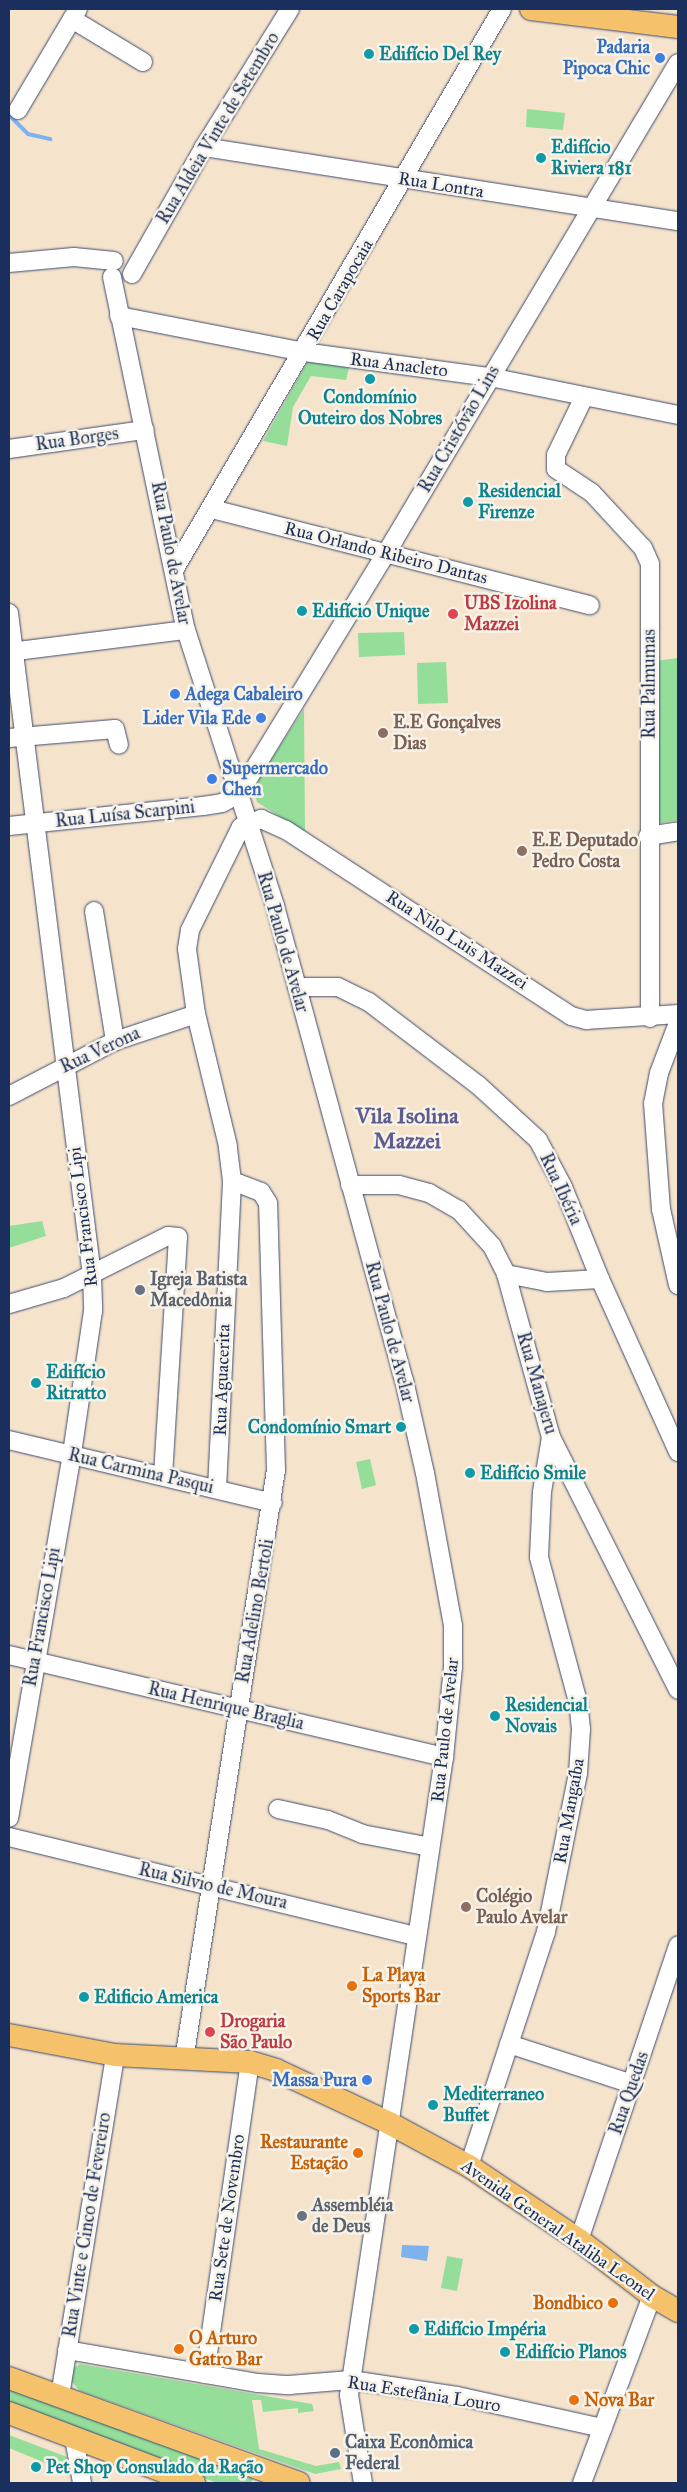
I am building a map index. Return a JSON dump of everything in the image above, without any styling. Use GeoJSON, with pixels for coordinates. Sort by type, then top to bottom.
{"type":"FeatureCollection","features":[{"type":"Feature","properties":{"kind":"main road"},"geometry":{"type":"LineString","coordinates":[[531,9],[678,27]]}},
{"type":"Feature","properties":{"kind":"main road","name":"Avenida General Ataliba Leonel"},"geometry":{"type":"LineString","coordinates":[[9,2035],[115,2055],[250,2062],[283,2074],[389,2123],[469,2166],[579,2240],[652,2296],[678,2311]]}},
{"type":"Feature","properties":{"kind":"main road"},"geometry":{"type":"LineString","coordinates":[[9,2378],[60,2396],[266,2478],[299,2483]]}},
{"type":"Feature","properties":{"kind":"main road"},"geometry":{"type":"LineString","coordinates":[[9,2413],[194,2483]]}},
{"type":"Feature","properties":{"kind":"street","name":"Rua Aldeia Vinte de Setembro"},"geometry":{"type":"LineString","coordinates":[[119,270],[146,247],[204,147],[290,9]]}},
{"type":"Feature","properties":{"kind":"street","name":"Rua Carapocaia"},"geometry":{"type":"LineString","coordinates":[[174,570],[304,352],[502,9]]}},
{"type":"Feature","properties":{"kind":"street"},"geometry":{"type":"LineString","coordinates":[[18,110],[75,14],[143,62]]}},
{"type":"Feature","properties":{"kind":"street","name":"Rua Cristóvão Lins"},"geometry":{"type":"LineString","coordinates":[[238,794],[387,552],[678,63]]}},
{"type":"Feature","properties":{"kind":"street","name":"Rua Lontra"},"geometry":{"type":"LineString","coordinates":[[204,147],[592,209],[678,220]]}},
{"type":"Feature","properties":{"kind":"street"},"geometry":{"type":"LineString","coordinates":[[9,263],[86,257],[119,270]]}},
{"type":"Feature","properties":{"kind":"street","name":"Rua Paulo de Avelar"},"geometry":{"type":"LineString","coordinates":[[119,270],[118,312],[145,430],[186,630],[248,822],[297,987],[404,1380],[426,1473],[453,1626],[453,1667],[444,1757],[351,2380],[350,2410],[363,2483]]}},
{"type":"Feature","properties":{"kind":"street","name":"Rua Anacleto"},"geometry":{"type":"LineString","coordinates":[[118,312],[304,352],[490,377],[678,416]]}},
{"type":"Feature","properties":{"kind":"street","name":"Rua Palmumas"},"geometry":{"type":"LineString","coordinates":[[584,397],[556,455],[556,469],[592,493],[643,548],[650,564],[648,836],[650,1018]]}},
{"type":"Feature","properties":{"kind":"street","name":"Rua Borges"},"geometry":{"type":"LineString","coordinates":[[9,448],[145,430]]}},
{"type":"Feature","properties":{"kind":"street","name":"Rua Orlando Ribeiro Dantas"},"geometry":{"type":"LineString","coordinates":[[212,509],[590,605]]}},
{"type":"Feature","properties":{"kind":"street","name":"Rua Francisco Lipi"},"geometry":{"type":"LineString","coordinates":[[9,613],[17,737],[36,823],[92,1276],[92,1326],[72,1454],[34,1662],[9,1818]]}},
{"type":"Feature","properties":{"kind":"street"},"geometry":{"type":"LineString","coordinates":[[11,652],[186,630]]}},
{"type":"Feature","properties":{"kind":"street"},"geometry":{"type":"LineString","coordinates":[[17,737],[115,729],[119,745]]}},
{"type":"Feature","properties":{"kind":"street","name":"Rua Luísa Scarpini"},"geometry":{"type":"LineString","coordinates":[[9,826],[203,806],[222,803],[238,794]]}},
{"type":"Feature","properties":{"kind":"street","name":"Rua Nilo Luis Mazzei"},"geometry":{"type":"LineString","coordinates":[[248,822],[266,820],[286,830],[571,1016],[586,1020],[650,1018],[678,1014]]}},
{"type":"Feature","properties":{"kind":"street","name":"Rua Aguacerita"},"geometry":{"type":"LineString","coordinates":[[217,1489],[232,1180],[228,1146],[196,1014],[187,958],[190,930],[235,834],[248,822]]}},
{"type":"Feature","properties":{"kind":"street"},"geometry":{"type":"LineString","coordinates":[[648,836],[678,831]]}},
{"type":"Feature","properties":{"kind":"street"},"geometry":{"type":"LineString","coordinates":[[94,911],[115,1041]]}},
{"type":"Feature","properties":{"kind":"street","name":"Rua Ibéria"},"geometry":{"type":"LineString","coordinates":[[297,987],[338,987],[369,1002],[478,1086],[525,1127],[546,1154],[678,1452]]}},
{"type":"Feature","properties":{"kind":"street","name":"Rua Verona"},"geometry":{"type":"LineString","coordinates":[[9,1096],[115,1041],[196,1014]]}},
{"type":"Feature","properties":{"kind":"street"},"geometry":{"type":"LineString","coordinates":[[678,1023],[659,1073],[653,1103],[661,1209],[678,1285]]}},
{"type":"Feature","properties":{"kind":"street","name":"Rua Adelino Bertoli"},"geometry":{"type":"LineString","coordinates":[[184,2060],[238,1708],[273,1503],[276,1438],[268,1203],[262,1192],[232,1180]]}},
{"type":"Feature","properties":{"kind":"street","name":"Rua Manajeru"},"geometry":{"type":"LineString","coordinates":[[350,1185],[399,1185],[429,1192],[473,1222],[492,1246],[506,1274],[551,1437],[678,1690]]}},
{"type":"Feature","properties":{"kind":"street"},"geometry":{"type":"LineString","coordinates":[[9,1304],[92,1276],[168,1236],[178,1237],[162,1475]]}},
{"type":"Feature","properties":{"kind":"street"},"geometry":{"type":"LineString","coordinates":[[506,1274],[547,1282],[600,1279]]}},
{"type":"Feature","properties":{"kind":"street","name":"Rua Mangaíba"},"geometry":{"type":"LineString","coordinates":[[469,2166],[546,1932],[578,1773],[580,1747],[578,1702],[539,1557],[544,1478],[551,1437]]}},
{"type":"Feature","properties":{"kind":"street","name":"Rua Carmina Pasqui"},"geometry":{"type":"LineString","coordinates":[[9,1440],[273,1503]]}},
{"type":"Feature","properties":{"kind":"street"},"geometry":{"type":"LineString","coordinates":[[544,1478],[567,1466]]}},
{"type":"Feature","properties":{"kind":"street","name":"Rua Henrique Braglia"},"geometry":{"type":"LineString","coordinates":[[9,1655],[444,1757]]}},
{"type":"Feature","properties":{"kind":"street"},"geometry":{"type":"LineString","coordinates":[[278,1809],[328,1820],[362,1834],[430,1847]]}},
{"type":"Feature","properties":{"kind":"street","name":"Rua Silvio de Moura"},"geometry":{"type":"LineString","coordinates":[[9,1837],[416,1936]]}},
{"type":"Feature","properties":{"kind":"street","name":"Rua Quedas"},"geometry":{"type":"LineString","coordinates":[[579,2240],[678,1945]]}},
{"type":"Feature","properties":{"kind":"street"},"geometry":{"type":"LineString","coordinates":[[510,2044],[632,2084]]}},
{"type":"Feature","properties":{"kind":"street","name":"Rua Vinte e Cinco de Fevereiro"},"geometry":{"type":"LineString","coordinates":[[60,2396],[115,2055]]}},
{"type":"Feature","properties":{"kind":"street","name":"Rua Sete de Novembro"},"geometry":{"type":"LineString","coordinates":[[205,2374],[250,2062]]}},
{"type":"Feature","properties":{"kind":"street"},"geometry":{"type":"LineString","coordinates":[[582,2483],[652,2296]]}},
{"type":"Feature","properties":{"kind":"street","name":"Rua Estefânia Louro"},"geometry":{"type":"LineString","coordinates":[[67,2350],[205,2374],[290,2385],[351,2380],[457,2396],[603,2428]]}},
{"type":"Feature","properties":{"kind":"street"},"geometry":{"type":"LineString","coordinates":[[74,2438],[82,2483]]}},
{"type":"Feature","properties":{"kind":"green space"},"geometry":{"type":"Polygon","coordinates":[[[527,109],[565,113],[563,130],[526,127],[527,109]]]}},
{"type":"Feature","properties":{"kind":"green space"},"geometry":{"type":"Polygon","coordinates":[[[308,361],[349,368],[346,380],[311,376],[293,407],[287,446],[263,441],[308,361]]]}},
{"type":"Feature","properties":{"kind":"green space"},"geometry":{"type":"Polygon","coordinates":[[[404,632],[405,655],[359,657],[358,633],[404,632]]]}},
{"type":"Feature","properties":{"kind":"green space"},"geometry":{"type":"Polygon","coordinates":[[[677,658],[678,820],[655,824],[656,661],[677,658]]]}},
{"type":"Feature","properties":{"kind":"green space"},"geometry":{"type":"Polygon","coordinates":[[[446,662],[448,703],[418,704],[417,663],[446,662]]]}},
{"type":"Feature","properties":{"kind":"green space"},"geometry":{"type":"Polygon","coordinates":[[[304,709],[305,833],[257,802],[255,795],[259,778],[304,709]]]}},
{"type":"Feature","properties":{"kind":"green space"},"geometry":{"type":"Polygon","coordinates":[[[42,1221],[46,1236],[9,1248],[9,1226],[42,1221]]]}},
{"type":"Feature","properties":{"kind":"green space"},"geometry":{"type":"Polygon","coordinates":[[[370,1459],[376,1485],[362,1489],[356,1462],[370,1459]]]}},
{"type":"Feature","properties":{"kind":"green space"},"geometry":{"type":"Polygon","coordinates":[[[447,2256],[463,2259],[457,2291],[441,2288],[447,2256]]]}},
{"type":"Feature","properties":{"kind":"green space"},"geometry":{"type":"Polygon","coordinates":[[[80,2364],[312,2404],[314,2411],[298,2413],[298,2408],[263,2412],[261,2400],[252,2400],[259,2449],[316,2466],[339,2462],[341,2469],[315,2474],[80,2391],[71,2381],[72,2369],[80,2364]]]}},
{"type":"Feature","properties":{"kind":"green space"},"geometry":{"type":"Polygon","coordinates":[[[9,2386],[253,2479],[251,2483],[217,2483],[9,2404],[9,2386]]]}},
{"type":"Feature","properties":{"kind":"green space"},"geometry":{"type":"Polygon","coordinates":[[[9,2435],[67,2457],[72,2474],[9,2448],[9,2435]]]}},
{"type":"Feature","properties":{"kind":"water"},"geometry":{"type":"Polygon","coordinates":[[[402,2245],[429,2246],[427,2261],[401,2257],[402,2245]]]}},
{"type":"Feature","properties":{"kind":"waterway"},"geometry":{"type":"LineString","coordinates":[[9,115],[28,134],[50,139]]}},
{"type":"Feature","properties":{"kind":"place","name":"Edifício Del Rey"},"geometry":{"type":"Point","coordinates":[369,54]}},
{"type":"Feature","properties":{"kind":"place","name":"Padaria Pipoca Chic"},"geometry":{"type":"Point","coordinates":[660,58]}},
{"type":"Feature","properties":{"kind":"place","name":"Edifício Riviera 181"},"geometry":{"type":"Point","coordinates":[541,158]}},
{"type":"Feature","properties":{"kind":"place","name":"Condomínio Outeiro dos Nobres"},"geometry":{"type":"Point","coordinates":[370,379]}},
{"type":"Feature","properties":{"kind":"place","name":"Residencial Firenze"},"geometry":{"type":"Point","coordinates":[468,502]}},
{"type":"Feature","properties":{"kind":"place","name":"Edifício Unique"},"geometry":{"type":"Point","coordinates":[302,611]}},
{"type":"Feature","properties":{"kind":"place","name":"UBS Izolina Mazzei"},"geometry":{"type":"Point","coordinates":[453,614]}},
{"type":"Feature","properties":{"kind":"place","name":"Adega Cabaleiro"},"geometry":{"type":"Point","coordinates":[175,694]}},
{"type":"Feature","properties":{"kind":"place","name":"Lider Vila Ede"},"geometry":{"type":"Point","coordinates":[261,718]}},
{"type":"Feature","properties":{"kind":"place","name":"E.E Gonçalves Dias"},"geometry":{"type":"Point","coordinates":[383,733]}},
{"type":"Feature","properties":{"kind":"place","name":"Supermercado Chen"},"geometry":{"type":"Point","coordinates":[212,779]}},
{"type":"Feature","properties":{"kind":"place","name":"E.E Deputado Pedro Costa"},"geometry":{"type":"Point","coordinates":[522,851]}},
{"type":"Feature","properties":{"kind":"place","name":"Igreja Batista Macedônia"},"geometry":{"type":"Point","coordinates":[140,1290]}},
{"type":"Feature","properties":{"kind":"place","name":"Edifício Ritratto"},"geometry":{"type":"Point","coordinates":[36,1383]}},
{"type":"Feature","properties":{"kind":"place","name":"Condomínio Smart"},"geometry":{"type":"Point","coordinates":[401,1427]}},
{"type":"Feature","properties":{"kind":"place","name":"Edifício Smile"},"geometry":{"type":"Point","coordinates":[470,1473]}},
{"type":"Feature","properties":{"kind":"place","name":"Residencial Novais"},"geometry":{"type":"Point","coordinates":[495,1716]}},
{"type":"Feature","properties":{"kind":"place","name":"Colégio Paulo Avelar"},"geometry":{"type":"Point","coordinates":[466,1907]}},
{"type":"Feature","properties":{"kind":"place","name":"La Playa Sports Bar"},"geometry":{"type":"Point","coordinates":[352,1986]}},
{"type":"Feature","properties":{"kind":"place","name":"Edificio America"},"geometry":{"type":"Point","coordinates":[84,1997]}},
{"type":"Feature","properties":{"kind":"place","name":"Drogaria São Paulo"},"geometry":{"type":"Point","coordinates":[210,2032]}},
{"type":"Feature","properties":{"kind":"place","name":"Massa Pura"},"geometry":{"type":"Point","coordinates":[367,2080]}},
{"type":"Feature","properties":{"kind":"place","name":"Mediterraneo Buffet"},"geometry":{"type":"Point","coordinates":[433,2105]}},
{"type":"Feature","properties":{"kind":"place","name":"Restaurante Estação"},"geometry":{"type":"Point","coordinates":[358,2153]}},
{"type":"Feature","properties":{"kind":"place","name":"Assembléia de Deus"},"geometry":{"type":"Point","coordinates":[302,2216]}},
{"type":"Feature","properties":{"kind":"place","name":"Bondbico"},"geometry":{"type":"Point","coordinates":[613,2303]}},
{"type":"Feature","properties":{"kind":"place","name":"Edifício Impéria"},"geometry":{"type":"Point","coordinates":[414,2329]}},
{"type":"Feature","properties":{"kind":"place","name":"O Arturo Gatro Bar"},"geometry":{"type":"Point","coordinates":[179,2349]}},
{"type":"Feature","properties":{"kind":"place","name":"Edifício Planos"},"geometry":{"type":"Point","coordinates":[505,2352]}},
{"type":"Feature","properties":{"kind":"place","name":"Nova Bar"},"geometry":{"type":"Point","coordinates":[574,2400]}},
{"type":"Feature","properties":{"kind":"place","name":"Caixa Econômica Federal"},"geometry":{"type":"Point","coordinates":[335,2453]}},
{"type":"Feature","properties":{"kind":"place","name":"Pet Shop Consulado da Ração"},"geometry":{"type":"Point","coordinates":[36,2467]}},
{"type":"Feature","properties":{"kind":"district","name":"Vila Isolina Mazzei"},"geometry":{"type":"Point","coordinates":[407,1128]}}]}
